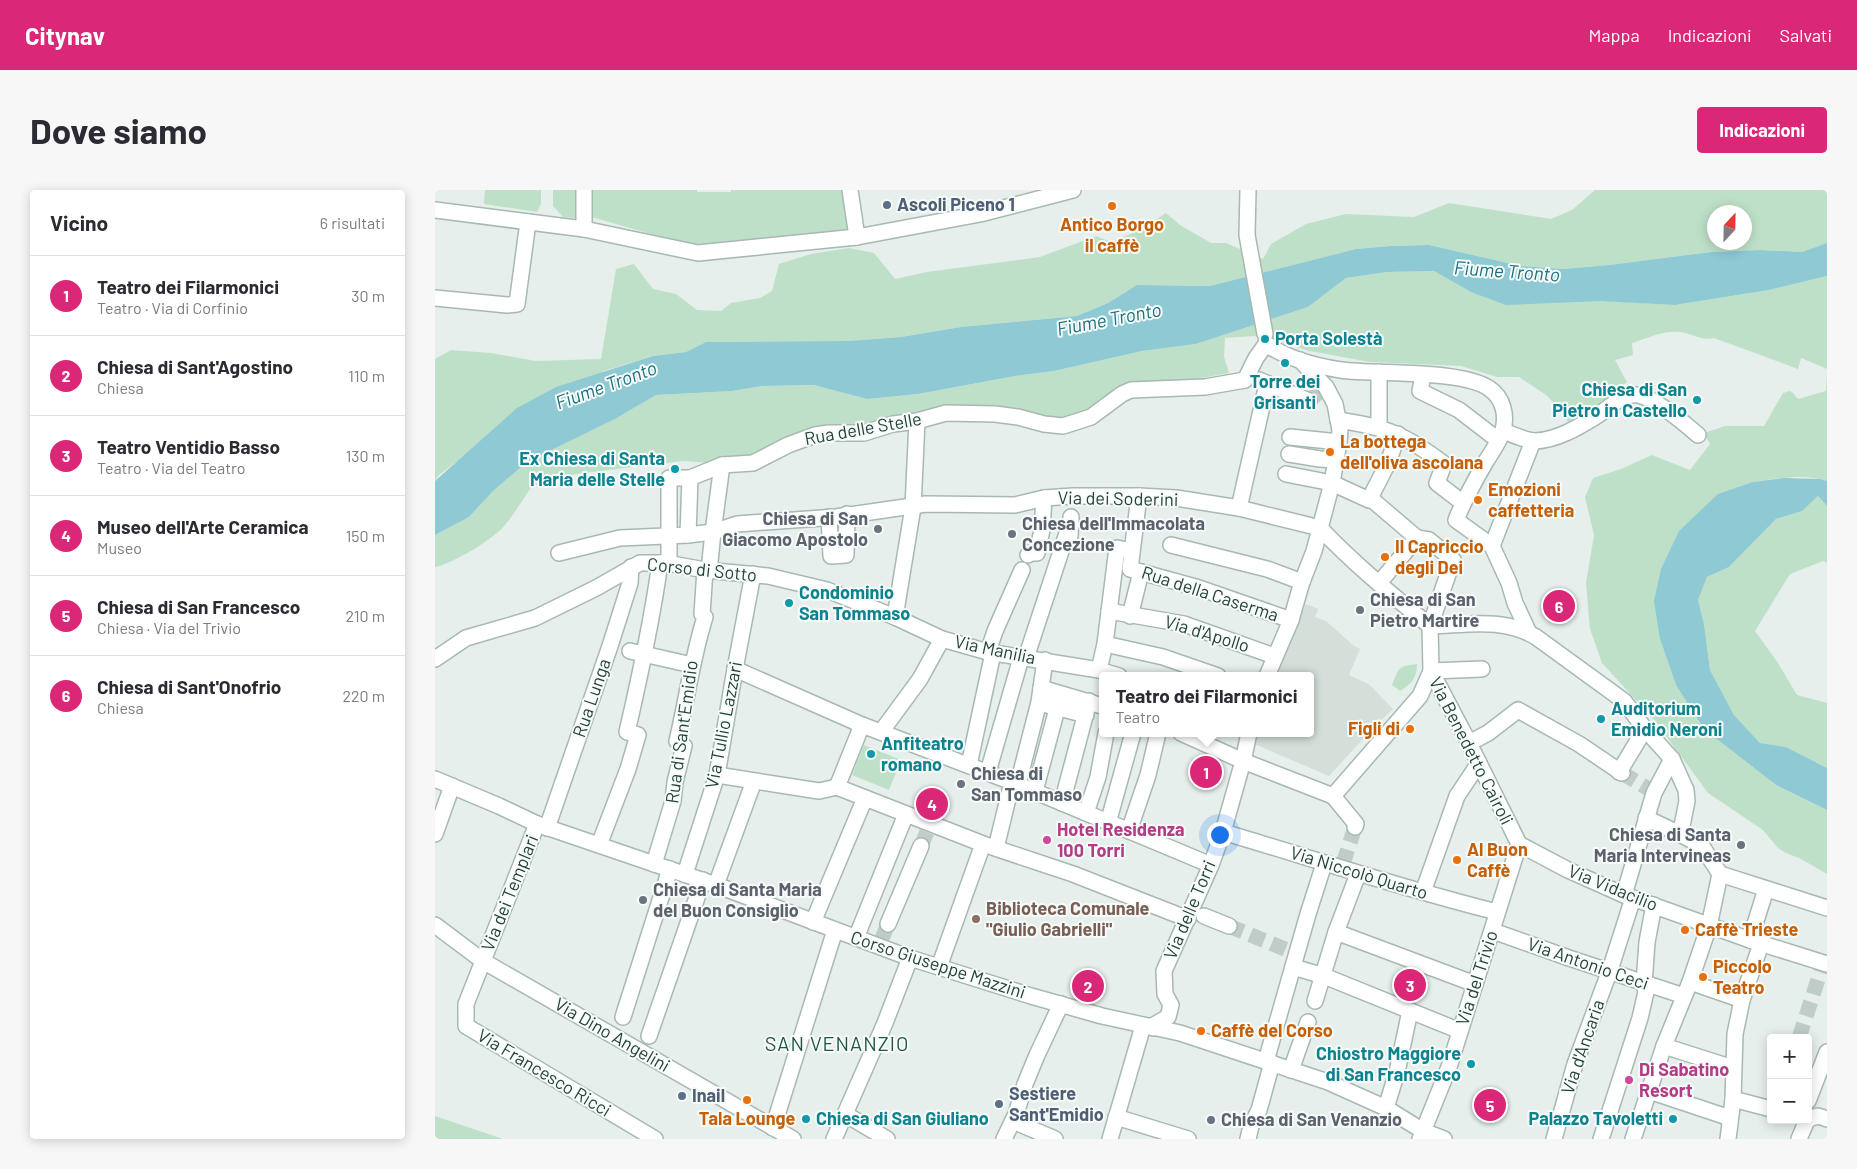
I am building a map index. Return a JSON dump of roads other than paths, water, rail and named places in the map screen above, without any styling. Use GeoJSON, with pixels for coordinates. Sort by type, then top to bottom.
{"type":"FeatureCollection","features":[{"type":"Feature","properties":{"kind":"street"},"geometry":{"type":"LineString","coordinates":[[584,190],[584,229]]}},
{"type":"Feature","properties":{"kind":"street"},"geometry":{"type":"LineString","coordinates":[[850,190],[857,237]]}},
{"type":"Feature","properties":{"kind":"street"},"geometry":{"type":"LineString","coordinates":[[435,210],[584,229],[698,253],[857,237],[980,214],[1073,190]]}},
{"type":"Feature","properties":{"kind":"street"},"geometry":{"type":"LineString","coordinates":[[1248,190],[1247,235],[1265,339],[1245,380],[1259,380],[1309,401]]}},
{"type":"Feature","properties":{"kind":"street"},"geometry":{"type":"LineString","coordinates":[[435,298],[507,305],[517,304],[528,222]]}},
{"type":"Feature","properties":{"kind":"street"},"geometry":{"type":"LineString","coordinates":[[1265,339],[1279,353],[1341,370],[1460,379],[1490,388],[1503,404],[1505,415],[1501,435],[1463,503],[1456,520],[1492,546],[1506,576],[1515,604],[1529,633]]}},
{"type":"Feature","properties":{"kind":"street"},"geometry":{"type":"LineString","coordinates":[[1268,672],[1291,620],[1321,528],[1332,483],[1339,442],[1335,404],[1300,360]]}},
{"type":"Feature","properties":{"kind":"street"},"geometry":{"type":"LineString","coordinates":[[1379,372],[1379,427]]}},
{"type":"Feature","properties":{"kind":"street"},"geometry":{"type":"LineString","coordinates":[[1423,375],[1420,390],[1501,435],[1533,441],[1555,438],[1597,416],[1628,394],[1646,398],[1675,416],[1698,435]]}},
{"type":"Feature","properties":{"kind":"street","name":"Rua delle Stelle"},"geometry":{"type":"LineString","coordinates":[[599,846],[628,769],[638,735],[627,732],[638,652],[654,608],[669,534],[669,478],[689,478],[722,465],[753,463],[789,445],[829,432],[864,433],[893,424],[917,421],[946,413],[995,414],[1063,426],[1091,417],[1131,390],[1205,387],[1245,380]]}},
{"type":"Feature","properties":{"kind":"street"},"geometry":{"type":"LineString","coordinates":[[1239,508],[1267,384]]}},
{"type":"Feature","properties":{"kind":"street"},"geometry":{"type":"LineString","coordinates":[[1338,420],[1379,427],[1398,434],[1425,449],[1444,464],[1437,483],[1463,503]]}},
{"type":"Feature","properties":{"kind":"street"},"geometry":{"type":"LineString","coordinates":[[895,617],[913,507],[917,421]]}},
{"type":"Feature","properties":{"kind":"street"},"geometry":{"type":"LineString","coordinates":[[1370,498],[1388,463],[1398,434]]}},
{"type":"Feature","properties":{"kind":"street"},"geometry":{"type":"LineString","coordinates":[[1290,437],[1339,442]]}},
{"type":"Feature","properties":{"kind":"street"},"geometry":{"type":"LineString","coordinates":[[1492,546],[1533,441]]}},
{"type":"Feature","properties":{"kind":"street"},"geometry":{"type":"LineString","coordinates":[[1289,454],[1336,460]]}},
{"type":"Feature","properties":{"kind":"street","name":"Rua di Sant'Emidio"},"geometry":{"type":"LineString","coordinates":[[655,864],[673,801],[683,746],[677,741],[694,650],[705,617],[702,614],[722,465]]}},
{"type":"Feature","properties":{"kind":"street"},"geometry":{"type":"LineString","coordinates":[[1286,474],[1332,483],[1369,500],[1370,498],[1417,538],[1429,540],[1453,560],[1430,626]]}},
{"type":"Feature","properties":{"kind":"street"},"geometry":{"type":"LineString","coordinates":[[688,535],[689,478]]}},
{"type":"Feature","properties":{"kind":"street"},"geometry":{"type":"LineString","coordinates":[[1130,616],[1135,571],[1132,551],[1139,496]]}},
{"type":"Feature","properties":{"kind":"street","name":"Via dei Soderini"},"geometry":{"type":"LineString","coordinates":[[559,553],[621,538],[713,532],[737,524],[829,517],[926,504],[1015,505],[1044,498],[1072,499],[1139,496],[1176,498],[1239,508],[1321,528]]}},
{"type":"Feature","properties":{"kind":"street"},"geometry":{"type":"LineString","coordinates":[[1031,554],[1042,530],[1044,498]]}},
{"type":"Feature","properties":{"kind":"street"},"geometry":{"type":"LineString","coordinates":[[829,517],[831,556],[845,555],[847,514]]}},
{"type":"Feature","properties":{"kind":"street"},"geometry":{"type":"LineString","coordinates":[[1042,530],[1070,536],[1071,516]]}},
{"type":"Feature","properties":{"kind":"street"},"geometry":{"type":"LineString","coordinates":[[1321,528],[1339,548],[1430,626],[1502,623],[1529,633],[1624,701],[1645,729],[1672,759],[1686,790],[1687,801],[1682,836]]}},
{"type":"Feature","properties":{"kind":"street"},"geometry":{"type":"LineString","coordinates":[[988,772],[1023,658],[1066,536]]}},
{"type":"Feature","properties":{"kind":"street"},"geometry":{"type":"LineString","coordinates":[[1379,583],[1417,538]]}},
{"type":"Feature","properties":{"kind":"street"},"geometry":{"type":"LineString","coordinates":[[1171,545],[1267,570],[1302,582]]}},
{"type":"Feature","properties":{"kind":"street"},"geometry":{"type":"LineString","coordinates":[[1099,670],[1105,644],[1117,548],[1132,551]]}},
{"type":"Feature","properties":{"kind":"street","name":"Corso di Sotto"},"geometry":{"type":"LineString","coordinates":[[435,659],[466,638],[535,618],[596,588],[640,563],[664,563],[707,570],[753,574],[827,590],[895,617]]}},
{"type":"Feature","properties":{"kind":"street","name":"Rua Lunga"},"geometry":{"type":"LineString","coordinates":[[542,826],[612,647],[630,583],[631,567]]}},
{"type":"Feature","properties":{"kind":"street"},"geometry":{"type":"LineString","coordinates":[[969,764],[995,631],[1022,570]]}},
{"type":"Feature","properties":{"kind":"street","name":"Rua della Caserma"},"geometry":{"type":"LineString","coordinates":[[1135,571],[1199,588],[1291,620]]}},
{"type":"Feature","properties":{"kind":"street","name":"Via Tullio Lazzari"},"geometry":{"type":"LineString","coordinates":[[685,874],[717,775],[753,574]]}},
{"type":"Feature","properties":{"kind":"street"},"geometry":{"type":"LineString","coordinates":[[1502,623],[1508,619],[1515,604]]}},
{"type":"Feature","properties":{"kind":"street","name":"Via d'Apollo"},"geometry":{"type":"LineString","coordinates":[[1109,611],[1130,616],[1154,617],[1184,624],[1274,656]]}},
{"type":"Feature","properties":{"kind":"street","name":"Via Manilia"},"geometry":{"type":"LineString","coordinates":[[895,617],[942,639],[991,652],[1106,672]]}},
{"type":"Feature","properties":{"kind":"street","name":"Via Benedetto Cairoli"},"geometry":{"type":"LineString","coordinates":[[1430,626],[1431,671],[1519,844]]}},
{"type":"Feature","properties":{"kind":"street"},"geometry":{"type":"LineString","coordinates":[[881,732],[920,679],[942,639]]}},
{"type":"Feature","properties":{"kind":"street"},"geometry":{"type":"LineString","coordinates":[[1105,644],[1163,657],[1206,672]]}},
{"type":"Feature","properties":{"kind":"street"},"geometry":{"type":"LineString","coordinates":[[638,652],[692,666]]}},
{"type":"Feature","properties":{"kind":"street"},"geometry":{"type":"LineString","coordinates":[[939,967],[1015,783],[1040,695],[1045,660]]}},
{"type":"Feature","properties":{"kind":"street"},"geometry":{"type":"LineString","coordinates":[[735,669],[862,725],[969,764],[1211,865]]}},
{"type":"Feature","properties":{"kind":"street"},"geometry":{"type":"LineString","coordinates":[[1333,796],[1420,696],[1431,671],[1482,669]]}},
{"type":"Feature","properties":{"kind":"street"},"geometry":{"type":"LineString","coordinates":[[1040,695],[1092,708]]}},
{"type":"Feature","properties":{"kind":"street"},"geometry":{"type":"LineString","coordinates":[[1040,695],[1057,709],[1092,708]]}},
{"type":"Feature","properties":{"kind":"street"},"geometry":{"type":"LineString","coordinates":[[1062,803],[1092,708]]}},
{"type":"Feature","properties":{"kind":"street"},"geometry":{"type":"LineString","coordinates":[[1035,791],[1057,709]]}},
{"type":"Feature","properties":{"kind":"street"},"geometry":{"type":"LineString","coordinates":[[1469,743],[1488,733],[1518,710],[1579,744],[1620,772],[1645,729]]}},
{"type":"Feature","properties":{"kind":"street"},"geometry":{"type":"LineString","coordinates":[[837,787],[862,725]]}},
{"type":"Feature","properties":{"kind":"street"},"geometry":{"type":"LineString","coordinates":[[1086,813],[1098,776],[1105,737]]}},
{"type":"Feature","properties":{"kind":"street"},"geometry":{"type":"LineString","coordinates":[[1108,823],[1132,737]]}},
{"type":"Feature","properties":{"kind":"street"},"geometry":{"type":"LineString","coordinates":[[1129,832],[1148,775],[1157,737]]}},
{"type":"Feature","properties":{"kind":"street"},"geometry":{"type":"LineString","coordinates":[[1190,737],[1243,761],[1333,796],[1356,826]]}},
{"type":"Feature","properties":{"kind":"street","name":"Via delle Torri"},"geometry":{"type":"LineString","coordinates":[[1148,1027],[1168,1017],[1171,1004],[1165,994],[1164,971],[1194,914],[1223,832],[1248,737]]}},
{"type":"Feature","properties":{"kind":"street","name":"Via d'Ancaria"},"geometry":{"type":"LineString","coordinates":[[1554,1139],[1573,1073],[1610,970],[1653,792],[1672,759]]}},
{"type":"Feature","properties":{"kind":"street"},"geometry":{"type":"LineString","coordinates":[[1423,892],[1457,796],[1479,763]]}},
{"type":"Feature","properties":{"kind":"street"},"geometry":{"type":"LineString","coordinates":[[717,775],[819,792],[837,787],[989,846],[1229,926]]}},
{"type":"Feature","properties":{"kind":"street","name":"Corso Giuseppe Mazzini"},"geometry":{"type":"LineString","coordinates":[[435,779],[542,826],[685,874],[856,938],[880,944],[910,958],[1061,1004],[1148,1027],[1180,1033],[1328,1082],[1386,1108],[1422,1135],[1444,1139]]}},
{"type":"Feature","properties":{"kind":"street"},"geometry":{"type":"LineString","coordinates":[[649,1036],[709,883],[754,781]]}},
{"type":"Feature","properties":{"kind":"street"},"geometry":{"type":"LineString","coordinates":[[435,834],[452,786]]}},
{"type":"Feature","properties":{"kind":"street"},"geometry":{"type":"LineString","coordinates":[[813,922],[865,798]]}},
{"type":"Feature","properties":{"kind":"street"},"geometry":{"type":"LineString","coordinates":[[856,938],[907,814]]}},
{"type":"Feature","properties":{"kind":"street"},"geometry":{"type":"LineString","coordinates":[[1646,818],[1702,846],[1720,874],[1827,908]]}},
{"type":"Feature","properties":{"kind":"street","name":"Via dei Templari"},"geometry":{"type":"LineString","coordinates":[[483,961],[542,826]]}},
{"type":"Feature","properties":{"kind":"street","name":"Via Niccolò Quarto"},"geometry":{"type":"LineString","coordinates":[[1223,832],[1324,864],[1342,867],[1358,874],[1497,912]]}},
{"type":"Feature","properties":{"kind":"street","name":"Via Vidacilio"},"geometry":{"type":"LineString","coordinates":[[1519,844],[1568,870],[1628,897],[1824,965]]}},
{"type":"Feature","properties":{"kind":"street","name":"Via del Trivio"},"geometry":{"type":"LineString","coordinates":[[1422,1135],[1449,1067],[1519,844]]}},
{"type":"Feature","properties":{"kind":"street"},"geometry":{"type":"LineString","coordinates":[[889,924],[921,846]]}},
{"type":"Feature","properties":{"kind":"street"},"geometry":{"type":"LineString","coordinates":[[1248,1139],[1251,1126],[1259,1110],[1293,967],[1324,864]]}},
{"type":"Feature","properties":{"kind":"street"},"geometry":{"type":"LineString","coordinates":[[623,1017],[670,869]]}},
{"type":"Feature","properties":{"kind":"street"},"geometry":{"type":"LineString","coordinates":[[1315,1001],[1336,932],[1358,874]]}},
{"type":"Feature","properties":{"kind":"street"},"geometry":{"type":"LineString","coordinates":[[1633,1139],[1664,1046],[1687,989],[1709,926],[1720,874]]}},
{"type":"Feature","properties":{"kind":"street"},"geometry":{"type":"LineString","coordinates":[[1732,1138],[1730,1118],[1733,1099],[1735,1034],[1766,889]]}},
{"type":"Feature","properties":{"kind":"street"},"geometry":{"type":"LineString","coordinates":[[1601,1139],[1641,1018],[1646,992],[1644,984],[1647,942],[1654,905]]}},
{"type":"Feature","properties":{"kind":"street","name":"Via Dino Angelini"},"geometry":{"type":"LineString","coordinates":[[435,925],[483,961],[793,1139]]}},
{"type":"Feature","properties":{"kind":"street"},"geometry":{"type":"LineString","coordinates":[[773,1128],[835,930]]}},
{"type":"Feature","properties":{"kind":"street","name":"Via Antonio Ceci"},"geometry":{"type":"LineString","coordinates":[[1493,931],[1569,958],[1610,970],[1644,984],[1687,989],[1742,1000]]}},
{"type":"Feature","properties":{"kind":"street"},"geometry":{"type":"LineString","coordinates":[[1336,932],[1475,984]]}},
{"type":"Feature","properties":{"kind":"street"},"geometry":{"type":"LineString","coordinates":[[834,1139],[885,1023],[910,958]]}},
{"type":"Feature","properties":{"kind":"street","name":"Via Francesco Ricci"},"geometry":{"type":"LineString","coordinates":[[483,961],[466,1004],[467,1026],[655,1139]]}},
{"type":"Feature","properties":{"kind":"street"},"geometry":{"type":"LineString","coordinates":[[1293,967],[1324,976],[1460,1031]]}},
{"type":"Feature","properties":{"kind":"street"},"geometry":{"type":"LineString","coordinates":[[1004,1139],[1013,1121],[1025,1084],[1061,1004]]}},
{"type":"Feature","properties":{"kind":"street"},"geometry":{"type":"LineString","coordinates":[[1386,1108],[1397,1072],[1410,1011]]}},
{"type":"Feature","properties":{"kind":"street"},"geometry":{"type":"LineString","coordinates":[[1291,1070],[1308,1022]]}},
{"type":"Feature","properties":{"kind":"street"},"geometry":{"type":"LineString","coordinates":[[1110,1139],[1148,1027]]}},
{"type":"Feature","properties":{"kind":"street"},"geometry":{"type":"LineString","coordinates":[[1664,1046],[1733,1068]]}},
{"type":"Feature","properties":{"kind":"street"},"geometry":{"type":"LineString","coordinates":[[1812,1091],[1827,1052]]}},
{"type":"Feature","properties":{"kind":"street"},"geometry":{"type":"LineString","coordinates":[[1649,1091],[1730,1118]]}},
{"type":"Feature","properties":{"kind":"street"},"geometry":{"type":"LineString","coordinates":[[1733,1099],[1767,1108]]}},
{"type":"Feature","properties":{"kind":"street"},"geometry":{"type":"LineString","coordinates":[[845,1114],[887,1139]]}},
{"type":"Feature","properties":{"kind":"street"},"geometry":{"type":"LineString","coordinates":[[1812,1117],[1818,1116],[1827,1119]]}},
{"type":"Feature","properties":{"kind":"street"},"geometry":{"type":"LineString","coordinates":[[1116,1117],[1187,1139]]}},
{"type":"Feature","properties":{"kind":"street"},"geometry":{"type":"LineString","coordinates":[[1013,1121],[1055,1139]]}},
{"type":"Feature","properties":{"kind":"street"},"geometry":{"type":"LineString","coordinates":[[1799,1139],[1806,1124]]}},
{"type":"Feature","properties":{"kind":"water","name":"Fiume Tronto"},"geometry":{"type":"Polygon","coordinates":[[[1827,243],[1827,276],[1769,290],[1675,305],[1600,301],[1506,305],[1471,292],[1434,271],[1387,272],[1346,278],[1308,307],[1196,344],[1142,351],[1054,371],[1015,376],[918,394],[867,399],[814,385],[762,386],[732,391],[656,395],[615,419],[527,462],[493,491],[469,517],[435,535],[435,481],[517,408],[556,387],[653,356],[686,352],[706,342],[848,341],[901,337],[961,327],[1077,316],[1108,303],[1137,285],[1210,286],[1356,249],[1429,245],[1521,266],[1563,269],[1711,252],[1760,250],[1802,252],[1827,243]]]}},
{"type":"Feature","properties":{"kind":"water"},"geometry":{"type":"Polygon","coordinates":[[[1784,478],[1820,479],[1827,481],[1827,506],[1818,496],[1802,511],[1776,519],[1729,567],[1707,577],[1698,600],[1704,624],[1710,670],[1734,715],[1760,743],[1786,747],[1827,768],[1827,810],[1776,785],[1704,729],[1676,685],[1660,639],[1654,601],[1661,569],[1679,531],[1718,494],[1753,482],[1784,478]]]}},
{"type":"Feature","properties":{"kind":"tunnel"},"geometry":{"type":"LineString","coordinates":[[1309,401],[1321,390]]}},
{"type":"Feature","properties":{"kind":"tunnel"},"geometry":{"type":"LineString","coordinates":[[1622,773],[1652,791]]}},
{"type":"Feature","properties":{"kind":"tunnel"},"geometry":{"type":"LineString","coordinates":[[921,846],[930,825]]}},
{"type":"Feature","properties":{"kind":"tunnel"},"geometry":{"type":"LineString","coordinates":[[1343,864],[1355,827]]}},
{"type":"Feature","properties":{"kind":"tunnel"},"geometry":{"type":"LineString","coordinates":[[881,941],[888,924]]}},
{"type":"Feature","properties":{"kind":"tunnel"},"geometry":{"type":"LineString","coordinates":[[1229,926],[1297,954]]}},
{"type":"Feature","properties":{"kind":"tunnel"},"geometry":{"type":"LineString","coordinates":[[1800,1034],[1822,967]]}},
{"type":"Feature","properties":{"kind":"place","name":"Ascoli Piceno 1"},"geometry":{"type":"Point","coordinates":[887,205]}},
{"type":"Feature","properties":{"kind":"place","name":"Antico Borgo il caffè"},"geometry":{"type":"Point","coordinates":[1112,206]}},
{"type":"Feature","properties":{"kind":"place","name":"Porta Solestà"},"geometry":{"type":"Point","coordinates":[1265,339]}},
{"type":"Feature","properties":{"kind":"place","name":"Torre dei Grisanti"},"geometry":{"type":"Point","coordinates":[1285,363]}},
{"type":"Feature","properties":{"kind":"place","name":"Chiesa di San Pietro in Castello"},"geometry":{"type":"Point","coordinates":[1697,400]}},
{"type":"Feature","properties":{"kind":"place","name":"La bottega dell'oliva ascolana"},"geometry":{"type":"Point","coordinates":[1330,452]}},
{"type":"Feature","properties":{"kind":"place","name":"Ex Chiesa di Santa Maria delle Stelle"},"geometry":{"type":"Point","coordinates":[675,469]}},
{"type":"Feature","properties":{"kind":"place","name":"Emozioni caffetteria"},"geometry":{"type":"Point","coordinates":[1478,500]}},
{"type":"Feature","properties":{"kind":"place","name":"Chiesa di San Giacomo Apostolo"},"geometry":{"type":"Point","coordinates":[878,529]}},
{"type":"Feature","properties":{"kind":"place","name":"Chiesa dell'Immacolata Concezione"},"geometry":{"type":"Point","coordinates":[1012,534]}},
{"type":"Feature","properties":{"kind":"place","name":"Il Capriccio degli Dei"},"geometry":{"type":"Point","coordinates":[1385,557]}},
{"type":"Feature","properties":{"kind":"place","name":"Condominio San Tommaso"},"geometry":{"type":"Point","coordinates":[789,603]}},
{"type":"Feature","properties":{"kind":"place","name":"Chiesa di Sant'Onofrio"},"geometry":{"type":"Point","coordinates":[1559,606]}},
{"type":"Feature","properties":{"kind":"place","name":"Chiesa di San Pietro Martire"},"geometry":{"type":"Point","coordinates":[1360,610]}},
{"type":"Feature","properties":{"kind":"place","name":"Auditorium Emidio Neroni"},"geometry":{"type":"Point","coordinates":[1601,719]}},
{"type":"Feature","properties":{"kind":"place","name":"Figli di"},"geometry":{"type":"Point","coordinates":[1410,729]}},
{"type":"Feature","properties":{"kind":"place","name":"Anfiteatro romano"},"geometry":{"type":"Point","coordinates":[871,754]}},
{"type":"Feature","properties":{"kind":"place","name":"Teatro dei Filarmonici"},"geometry":{"type":"Point","coordinates":[1206,772]}},
{"type":"Feature","properties":{"kind":"place","name":"Chiesa di San Tommaso"},"geometry":{"type":"Point","coordinates":[961,784]}},
{"type":"Feature","properties":{"kind":"place","name":"Museo dell'Arte Ceramica"},"geometry":{"type":"Point","coordinates":[932,804]}},
{"type":"Feature","properties":{"kind":"place","name":"Hotel Residenza 100 Torri"},"geometry":{"type":"Point","coordinates":[1047,840]}},
{"type":"Feature","properties":{"kind":"place","name":"Chiesa di Santa Maria Intervineas"},"geometry":{"type":"Point","coordinates":[1741,845]}},
{"type":"Feature","properties":{"kind":"place","name":"Al Buon Caffè"},"geometry":{"type":"Point","coordinates":[1457,860]}},
{"type":"Feature","properties":{"kind":"place","name":"Chiesa di Santa Maria del Buon Consiglio"},"geometry":{"type":"Point","coordinates":[643,900]}},
{"type":"Feature","properties":{"kind":"place","name":"Biblioteca Comunale \"Giulio Gabrielli\""},"geometry":{"type":"Point","coordinates":[976,919]}},
{"type":"Feature","properties":{"kind":"place","name":"Caffè Trieste"},"geometry":{"type":"Point","coordinates":[1685,930]}},
{"type":"Feature","properties":{"kind":"place","name":"Piccolo Teatro"},"geometry":{"type":"Point","coordinates":[1703,977]}},
{"type":"Feature","properties":{"kind":"place","name":"Teatro Ventidio Basso"},"geometry":{"type":"Point","coordinates":[1410,985]}},
{"type":"Feature","properties":{"kind":"place","name":"Chiesa di Sant'Agostino"},"geometry":{"type":"Point","coordinates":[1088,986]}},
{"type":"Feature","properties":{"kind":"place","name":"Caffè del Corso"},"geometry":{"type":"Point","coordinates":[1201,1031]}},
{"type":"Feature","properties":{"kind":"place","name":"Chiostro Maggiore di San Francesco"},"geometry":{"type":"Point","coordinates":[1471,1064]}},
{"type":"Feature","properties":{"kind":"place","name":"Di Sabatino Resort"},"geometry":{"type":"Point","coordinates":[1629,1080]}},
{"type":"Feature","properties":{"kind":"place","name":"Inail"},"geometry":{"type":"Point","coordinates":[682,1096]}},
{"type":"Feature","properties":{"kind":"place","name":"Tala Lounge"},"geometry":{"type":"Point","coordinates":[747,1100]}},
{"type":"Feature","properties":{"kind":"place","name":"Sestiere Sant'Emidio"},"geometry":{"type":"Point","coordinates":[999,1104]}},
{"type":"Feature","properties":{"kind":"place","name":"Chiesa di San Francesco"},"geometry":{"type":"Point","coordinates":[1490,1105]}},
{"type":"Feature","properties":{"kind":"place","name":"Chiesa di San Giuliano"},"geometry":{"type":"Point","coordinates":[806,1119]}},
{"type":"Feature","properties":{"kind":"place","name":"Palazzo Tavoletti"},"geometry":{"type":"Point","coordinates":[1673,1119]}},
{"type":"Feature","properties":{"kind":"place","name":"Chiesa di San Venanzio"},"geometry":{"type":"Point","coordinates":[1211,1120]}},
{"type":"Feature","properties":{"kind":"district","name":"SAN VENANZIO"},"geometry":{"type":"Point","coordinates":[837,1044]}}]}
